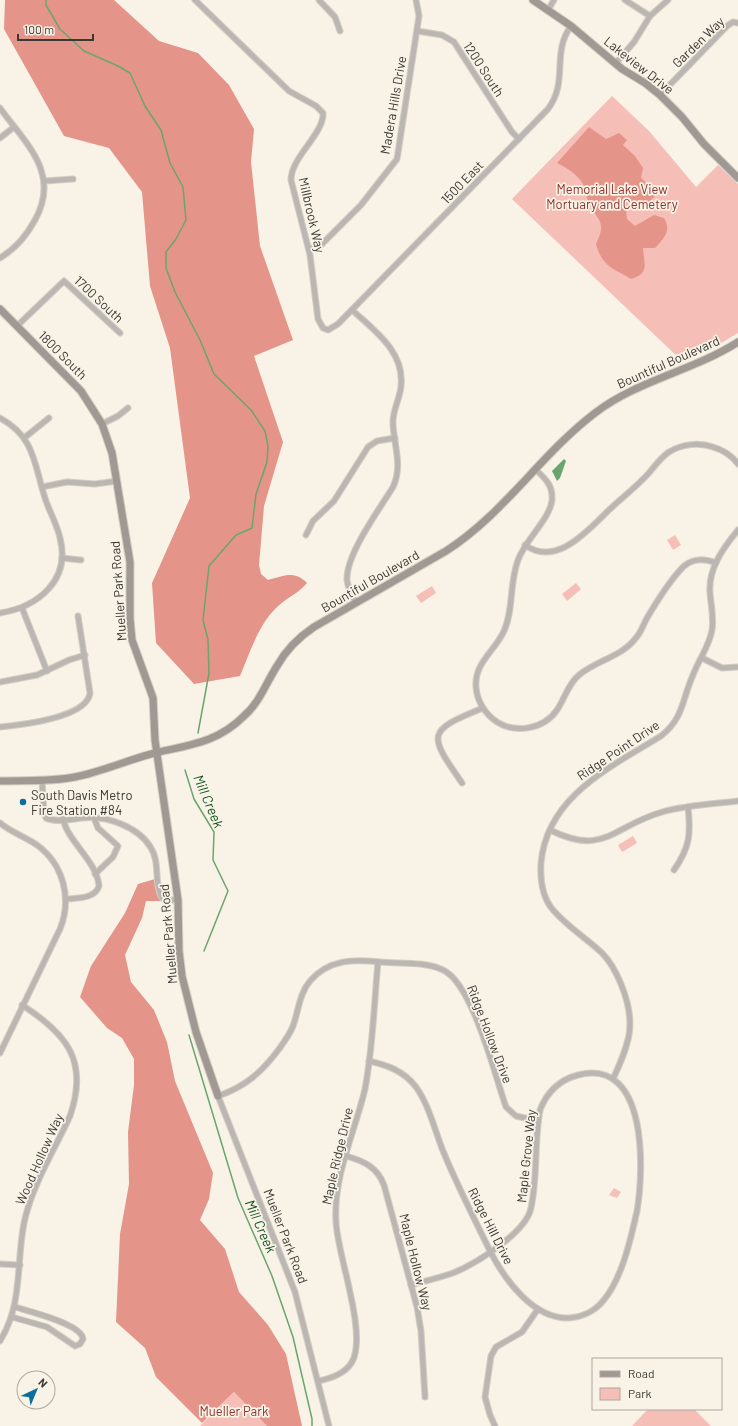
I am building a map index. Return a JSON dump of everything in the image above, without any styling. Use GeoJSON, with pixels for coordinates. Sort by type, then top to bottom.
{"type":"FeatureCollection","features":[{"type":"Feature","properties":{"kind":"main road","name":"Lakeview Drive"},"geometry":{"type":"LineString","coordinates":[[533,0],[571,26],[616,64],[660,95],[682,117],[704,144],[738,178]]}},
{"type":"Feature","properties":{"kind":"main road","name":"1800 South"},"geometry":{"type":"LineString","coordinates":[[0,309],[81,391],[102,424]]}},
{"type":"Feature","properties":{"kind":"main road","name":"Bountiful Boulevard"},"geometry":{"type":"LineString","coordinates":[[0,781],[42,780],[85,775],[157,753],[201,743],[221,734],[238,723],[254,705],[281,659],[296,641],[314,627],[463,540],[487,519],[580,425],[611,402],[646,383],[716,355],[738,342]]}},
{"type":"Feature","properties":{"kind":"main road","name":"Mueller Park Road"},"geometry":{"type":"LineString","coordinates":[[102,424],[112,453],[130,562],[132,635],[136,654],[152,689],[157,753],[178,900],[179,952],[185,993],[206,1065],[218,1096]]}},
{"type":"Feature","properties":{"kind":"street","name":"Millbrook Way"},"geometry":{"type":"LineString","coordinates":[[195,0],[289,91],[316,106],[323,113],[321,124],[295,166],[291,177],[309,249],[318,319],[326,330]]}},
{"type":"Feature","properties":{"kind":"street"},"geometry":{"type":"LineString","coordinates":[[319,0],[335,17],[340,31]]}},
{"type":"Feature","properties":{"kind":"street","name":"Madera Hills Drive"},"geometry":{"type":"LineString","coordinates":[[309,249],[321,245],[361,205],[397,159],[417,31],[419,12],[416,0]]}},
{"type":"Feature","properties":{"kind":"street"},"geometry":{"type":"LineString","coordinates":[[548,10],[554,0]]}},
{"type":"Feature","properties":{"kind":"street"},"geometry":{"type":"LineString","coordinates":[[625,0],[650,16]]}},
{"type":"Feature","properties":{"kind":"street"},"geometry":{"type":"LineString","coordinates":[[616,64],[634,42],[650,16],[668,0]]}},
{"type":"Feature","properties":{"kind":"street","name":"Garden Way"},"geometry":{"type":"LineString","coordinates":[[660,95],[727,26],[737,23]]}},
{"type":"Feature","properties":{"kind":"street","name":"1500 East"},"geometry":{"type":"LineString","coordinates":[[326,330],[334,328],[544,114],[555,98],[560,79],[561,47],[564,36],[571,26]]}},
{"type":"Feature","properties":{"kind":"street","name":"1200 South"},"geometry":{"type":"LineString","coordinates":[[417,31],[442,35],[454,42],[512,132],[519,139]]}},
{"type":"Feature","properties":{"kind":"street"},"geometry":{"type":"LineString","coordinates":[[0,108],[38,162],[45,181],[43,198],[33,223],[16,246],[0,258]]}},
{"type":"Feature","properties":{"kind":"street"},"geometry":{"type":"LineString","coordinates":[[0,138],[14,127]]}},
{"type":"Feature","properties":{"kind":"street"},"geometry":{"type":"LineString","coordinates":[[45,181],[73,179]]}},
{"type":"Feature","properties":{"kind":"street","name":"1700 South"},"geometry":{"type":"LineString","coordinates":[[17,326],[64,281],[120,333]]}},
{"type":"Feature","properties":{"kind":"street"},"geometry":{"type":"LineString","coordinates":[[352,310],[388,345],[398,360],[402,380],[394,417],[398,461],[395,482],[354,553],[349,566],[348,585],[356,603]]}},
{"type":"Feature","properties":{"kind":"street"},"geometry":{"type":"LineString","coordinates":[[102,424],[118,416],[128,408]]}},
{"type":"Feature","properties":{"kind":"street"},"geometry":{"type":"LineString","coordinates":[[0,418],[12,426],[24,438],[36,461],[42,487],[60,538],[62,558],[56,577],[48,590],[37,601],[22,608],[0,613]]}},
{"type":"Feature","properties":{"kind":"street"},"geometry":{"type":"LineString","coordinates":[[24,438],[49,418]]}},
{"type":"Feature","properties":{"kind":"street"},"geometry":{"type":"LineString","coordinates":[[306,535],[313,521],[334,501],[368,447],[377,441],[395,438]]}},
{"type":"Feature","properties":{"kind":"street"},"geometry":{"type":"LineString","coordinates":[[525,545],[534,550],[545,552],[558,550],[573,543],[648,474],[662,458],[682,446],[696,444],[710,446],[725,452],[738,464]]}},
{"type":"Feature","properties":{"kind":"street"},"geometry":{"type":"LineString","coordinates":[[536,470],[548,482],[552,494],[551,503],[548,512],[525,545],[515,569],[511,610],[506,626],[499,640],[483,660],[478,673],[476,688],[483,708],[494,720],[509,727],[531,727],[544,722],[556,711],[568,687],[577,677],[589,668],[621,651],[636,638],[650,613],[684,566],[692,561],[701,559],[716,563]]}},
{"type":"Feature","properties":{"kind":"street"},"geometry":{"type":"LineString","coordinates":[[42,487],[67,482],[95,484],[117,481]]}},
{"type":"Feature","properties":{"kind":"street","name":"Ridge Point Drive"},"geometry":{"type":"LineString","coordinates":[[613,1079],[630,1033],[631,1016],[629,1005],[616,972],[610,962],[558,915],[545,896],[540,874],[543,849],[550,830],[561,809],[579,789],[661,736],[670,728],[682,710],[690,682],[708,644],[712,630],[713,611],[710,587],[716,563],[722,550],[738,530]]}},
{"type":"Feature","properties":{"kind":"street"},"geometry":{"type":"LineString","coordinates":[[62,558],[81,560]]}},
{"type":"Feature","properties":{"kind":"street"},"geometry":{"type":"LineString","coordinates":[[22,608],[47,671]]}},
{"type":"Feature","properties":{"kind":"street"},"geometry":{"type":"LineString","coordinates":[[0,727],[50,719],[84,705],[88,700],[90,693],[78,616]]}},
{"type":"Feature","properties":{"kind":"street"},"geometry":{"type":"LineString","coordinates":[[0,682],[26,678],[85,655]]}},
{"type":"Feature","properties":{"kind":"street"},"geometry":{"type":"LineString","coordinates":[[702,658],[722,668],[738,667]]}},
{"type":"Feature","properties":{"kind":"street"},"geometry":{"type":"LineString","coordinates":[[462,782],[438,745],[439,736],[442,729],[448,723],[483,708]]}},
{"type":"Feature","properties":{"kind":"street"},"geometry":{"type":"LineString","coordinates":[[42,780],[45,816],[49,819],[94,818],[111,820],[122,824],[146,841],[154,854],[161,896],[164,900],[178,900]]}},
{"type":"Feature","properties":{"kind":"street"},"geometry":{"type":"LineString","coordinates":[[550,830],[574,840],[596,840],[650,816],[688,807],[738,801]]}},
{"type":"Feature","properties":{"kind":"street"},"geometry":{"type":"LineString","coordinates":[[674,870],[685,853],[689,841],[690,829],[688,807]]}},
{"type":"Feature","properties":{"kind":"street"},"geometry":{"type":"LineString","coordinates":[[94,818],[98,828],[118,846],[113,857],[95,874]]}},
{"type":"Feature","properties":{"kind":"street"},"geometry":{"type":"LineString","coordinates":[[63,819],[65,826],[84,853],[95,874],[99,886],[96,892],[85,896],[66,899]]}},
{"type":"Feature","properties":{"kind":"street"},"geometry":{"type":"LineString","coordinates":[[0,823],[37,845],[47,854],[61,875],[66,899],[62,923],[0,1053]]}},
{"type":"Feature","properties":{"kind":"street","name":"Ridge Hollow Drive"},"geometry":{"type":"LineString","coordinates":[[218,1096],[243,1085],[264,1068],[288,1036],[304,991],[318,974],[331,966],[346,961],[357,960],[438,968],[456,979],[481,1032],[506,1108],[521,1118],[538,1121]]}},
{"type":"Feature","properties":{"kind":"street","name":"Maple Ridge Drive"},"geometry":{"type":"LineString","coordinates":[[319,1381],[338,1375],[346,1369],[352,1362],[356,1347],[351,1294],[336,1222],[336,1206],[346,1156],[364,1090],[369,1061],[378,962]]}},
{"type":"Feature","properties":{"kind":"street","name":"Wood Hollow Way"},"geometry":{"type":"LineString","coordinates":[[0,1341],[12,1317],[15,1307],[22,1235],[28,1209],[37,1185],[74,1106],[77,1084],[74,1064],[62,1038],[49,1023],[22,1005]]}},
{"type":"Feature","properties":{"kind":"street","name":"Ridge Hill Drive"},"geometry":{"type":"LineString","coordinates":[[369,1061],[392,1068],[402,1073],[410,1079],[420,1093],[454,1177],[490,1251],[510,1283],[546,1314],[564,1318],[580,1316],[596,1308],[611,1289],[629,1245],[638,1197],[640,1165],[638,1133],[629,1096],[613,1079]]}},
{"type":"Feature","properties":{"kind":"street","name":"Maple Grove Way"},"geometry":{"type":"LineString","coordinates":[[411,1285],[451,1274],[466,1267],[521,1227],[529,1215],[532,1202],[538,1121],[544,1101],[549,1093],[564,1080],[582,1074],[592,1074],[613,1079]]}},
{"type":"Feature","properties":{"kind":"street","name":"Mueller Park Road"},"geometry":{"type":"LineString","coordinates":[[218,1096],[295,1292],[319,1381],[329,1426]]}},
{"type":"Feature","properties":{"kind":"street","name":"Maple Hollow Way"},"geometry":{"type":"LineString","coordinates":[[346,1156],[370,1165],[381,1177],[411,1285],[421,1331],[425,1397]]}},
{"type":"Feature","properties":{"kind":"street"},"geometry":{"type":"LineString","coordinates":[[0,1264],[20,1265]]}},
{"type":"Feature","properties":{"kind":"street"},"geometry":{"type":"LineString","coordinates":[[12,1317],[47,1327],[75,1346],[80,1344],[83,1339],[80,1332],[62,1322],[15,1307]]}},
{"type":"Feature","properties":{"kind":"street"},"geometry":{"type":"LineString","coordinates":[[495,1426],[484,1397],[491,1356],[496,1347],[522,1332],[538,1308]]}},
{"type":"Feature","properties":{"kind":"green space"},"geometry":{"type":"Polygon","coordinates":[[[5,0],[114,0],[159,41],[198,53],[229,85],[254,129],[251,162],[260,246],[293,340],[254,356],[283,442],[264,506],[259,565],[261,574],[268,580],[293,575],[298,576],[307,583],[300,590],[280,604],[264,623],[259,631],[240,676],[194,684],[156,643],[152,583],[190,498],[170,348],[150,286],[142,192],[109,148],[64,136],[4,29],[5,0]]]}},
{"type":"Feature","properties":{"kind":"green space","name":"Memorial Lake View Mortuary and Cemetery"},"geometry":{"type":"Polygon","coordinates":[[[612,96],[649,131],[696,187],[718,165],[738,184],[738,333],[718,345],[682,361],[512,199],[612,96]]]}},
{"type":"Feature","properties":{"kind":"green space"},"geometry":{"type":"Polygon","coordinates":[[[589,127],[606,139],[619,133],[627,140],[623,145],[635,156],[643,168],[641,178],[651,187],[656,195],[647,204],[633,205],[626,210],[627,219],[635,226],[654,215],[664,218],[666,223],[666,234],[655,248],[643,248],[645,264],[643,271],[637,277],[631,279],[613,269],[601,257],[596,244],[601,230],[601,225],[588,201],[585,188],[574,173],[557,163],[589,127]]]}},
{"type":"Feature","properties":{"kind":"green space"},"geometry":{"type":"Polygon","coordinates":[[[675,535],[681,545],[673,550],[667,540],[675,535]]]}},
{"type":"Feature","properties":{"kind":"green space"},"geometry":{"type":"Polygon","coordinates":[[[576,583],[581,589],[567,601],[562,594],[576,583]]]}},
{"type":"Feature","properties":{"kind":"green space"},"geometry":{"type":"Polygon","coordinates":[[[432,586],[436,593],[421,603],[416,596],[432,586]]]}},
{"type":"Feature","properties":{"kind":"green space"},"geometry":{"type":"Polygon","coordinates":[[[633,836],[637,843],[622,852],[618,845],[633,836]]]}},
{"type":"Feature","properties":{"kind":"green space"},"geometry":{"type":"Polygon","coordinates":[[[155,879],[162,901],[146,901],[142,918],[125,955],[131,982],[154,1010],[167,1042],[175,1081],[213,1173],[209,1199],[200,1220],[225,1249],[239,1292],[268,1325],[286,1354],[302,1426],[267,1426],[234,1392],[202,1423],[156,1377],[145,1348],[116,1322],[120,1234],[129,1184],[128,1132],[134,1085],[134,1059],[122,1038],[107,1028],[80,997],[91,966],[125,913],[138,884],[155,879]]]}},
{"type":"Feature","properties":{"kind":"green space"},"geometry":{"type":"Polygon","coordinates":[[[614,1188],[621,1192],[617,1198],[609,1195],[614,1188]]]}},
{"type":"Feature","properties":{"kind":"green space","name":"Mueller Park"},"geometry":{"type":"Polygon","coordinates":[[[234,1392],[267,1426],[200,1426],[234,1392]]]}},
{"type":"Feature","properties":{"kind":"green space"},"geometry":{"type":"Polygon","coordinates":[[[647,1410],[695,1410],[711,1426],[632,1426],[647,1410]]]}},
{"type":"Feature","properties":{"kind":"shaded area"},"geometry":{"type":"Polygon","coordinates":[[[564,459],[566,461],[560,478],[557,481],[552,471],[564,459]]]}},
{"type":"Feature","properties":{"kind":"waterway"},"geometry":{"type":"LineString","coordinates":[[46,0],[46,5],[60,29],[84,51],[130,73],[145,106],[161,130],[170,163],[183,187],[186,220],[176,239],[166,252],[166,268],[175,292],[200,340],[214,374],[251,410],[265,431],[268,446],[267,462],[256,494],[252,528],[236,535],[209,566],[203,620],[208,640],[209,673],[198,733]]}},
{"type":"Feature","properties":{"kind":"waterway","name":"Mill Creek"},"geometry":{"type":"LineString","coordinates":[[185,770],[194,799],[214,832],[213,860],[228,891],[204,951]]}},
{"type":"Feature","properties":{"kind":"waterway","name":"Mill Creek"},"geometry":{"type":"LineString","coordinates":[[189,1035],[238,1198],[272,1276],[293,1337],[312,1419],[312,1426]]}},
{"type":"Feature","properties":{"kind":"place","name":"South Davis Metro Fire Station #84"},"geometry":{"type":"Point","coordinates":[23,802]}}]}
